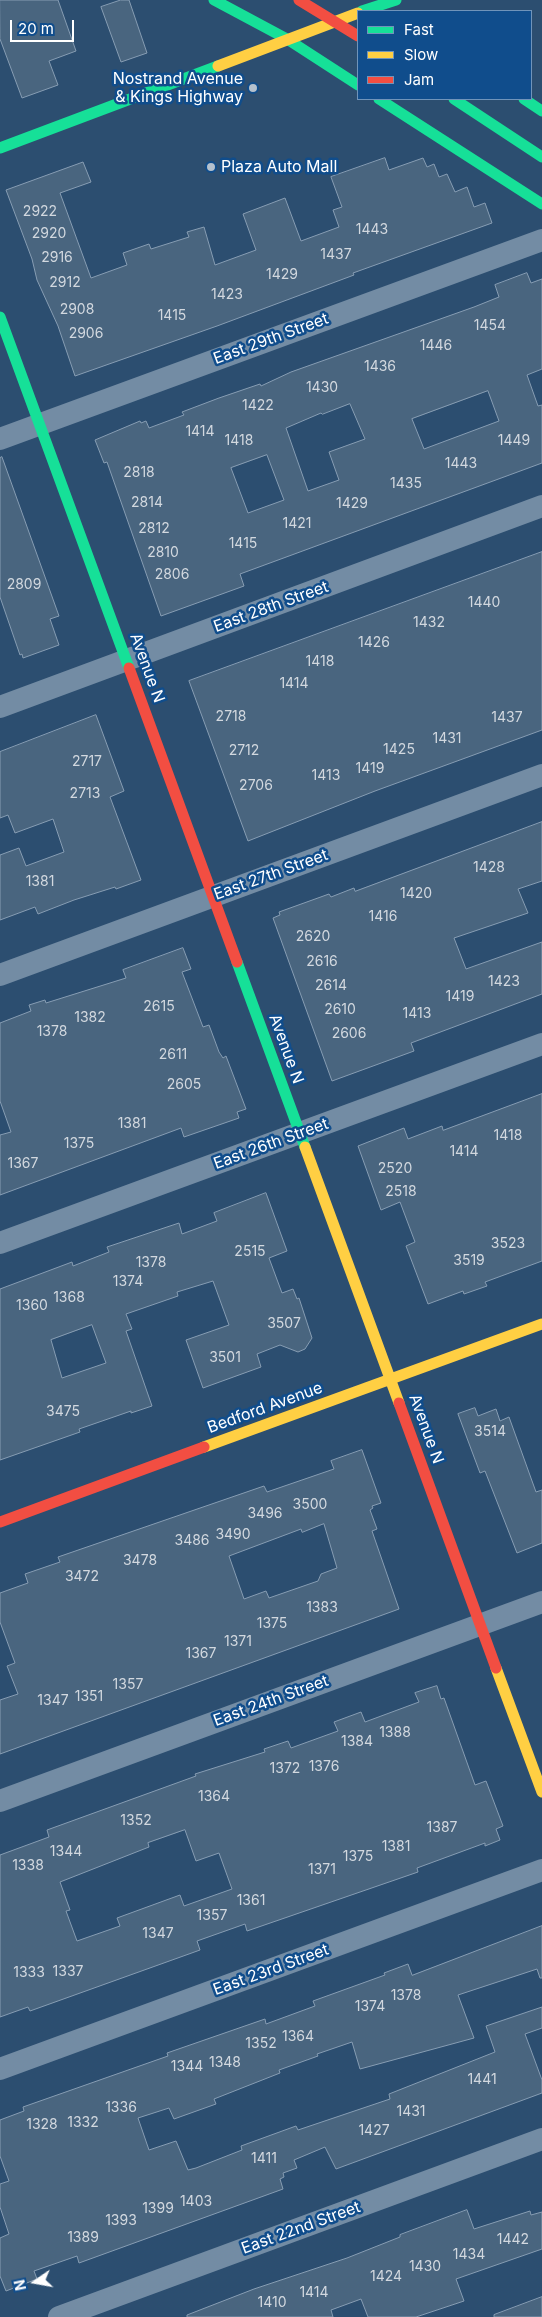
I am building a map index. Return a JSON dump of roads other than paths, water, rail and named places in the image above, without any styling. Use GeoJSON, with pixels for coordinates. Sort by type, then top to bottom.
{"type":"FeatureCollection","features":[{"type":"Feature","properties":{"kind":"street"},"geometry":{"type":"LineString","coordinates":[[214,0],[286,39],[357,85]]}},
{"type":"Feature","properties":{"kind":"street"},"geometry":{"type":"LineString","coordinates":[[299,0],[335,20],[357,35]]}},
{"type":"Feature","properties":{"kind":"street"},"geometry":{"type":"LineString","coordinates":[[364,10],[386,1],[395,10]]}},
{"type":"Feature","properties":{"kind":"street"},"geometry":{"type":"LineString","coordinates":[[0,148],[335,20],[357,13]]}},
{"type":"Feature","properties":{"kind":"street"},"geometry":{"type":"LineString","coordinates":[[381,100],[542,204]]}},
{"type":"Feature","properties":{"kind":"street"},"geometry":{"type":"LineString","coordinates":[[456,100],[542,157]]}},
{"type":"Feature","properties":{"kind":"street"},"geometry":{"type":"LineString","coordinates":[[526,100],[542,111]]}},
{"type":"Feature","properties":{"kind":"street","name":"East 29th Street"},"geometry":{"type":"LineString","coordinates":[[0,439],[542,240]]}},
{"type":"Feature","properties":{"kind":"street","name":"Avenue N"},"geometry":{"type":"LineString","coordinates":[[0,317],[542,1792]]}},
{"type":"Feature","properties":{"kind":"street","name":"East 28th Street"},"geometry":{"type":"LineString","coordinates":[[0,707],[542,506]]}},
{"type":"Feature","properties":{"kind":"street","name":"East 27th Street"},"geometry":{"type":"LineString","coordinates":[[0,975],[542,775]]}},
{"type":"Feature","properties":{"kind":"street","name":"East 26th Street"},"geometry":{"type":"LineString","coordinates":[[0,1244],[542,1044]]}},
{"type":"Feature","properties":{"kind":"street","name":"Bedford Avenue"},"geometry":{"type":"LineString","coordinates":[[0,1522],[542,1324]]}},
{"type":"Feature","properties":{"kind":"street","name":"East 24th Street"},"geometry":{"type":"LineString","coordinates":[[0,1801],[542,1602]]}},
{"type":"Feature","properties":{"kind":"street","name":"East 23rd Street"},"geometry":{"type":"LineString","coordinates":[[0,2069],[542,1870]]}},
{"type":"Feature","properties":{"kind":"street","name":"East 22nd Street"},"geometry":{"type":"LineString","coordinates":[[60,2317],[542,2139]]}},
{"type":"Feature","properties":{"kind":"place","name":"Nostrand Avenue & Kings Highway"},"geometry":{"type":"Point","coordinates":[253,88]}},
{"type":"Feature","properties":{"kind":"place","name":"Plaza Auto Mall"},"geometry":{"type":"Point","coordinates":[211,167]}}]}
